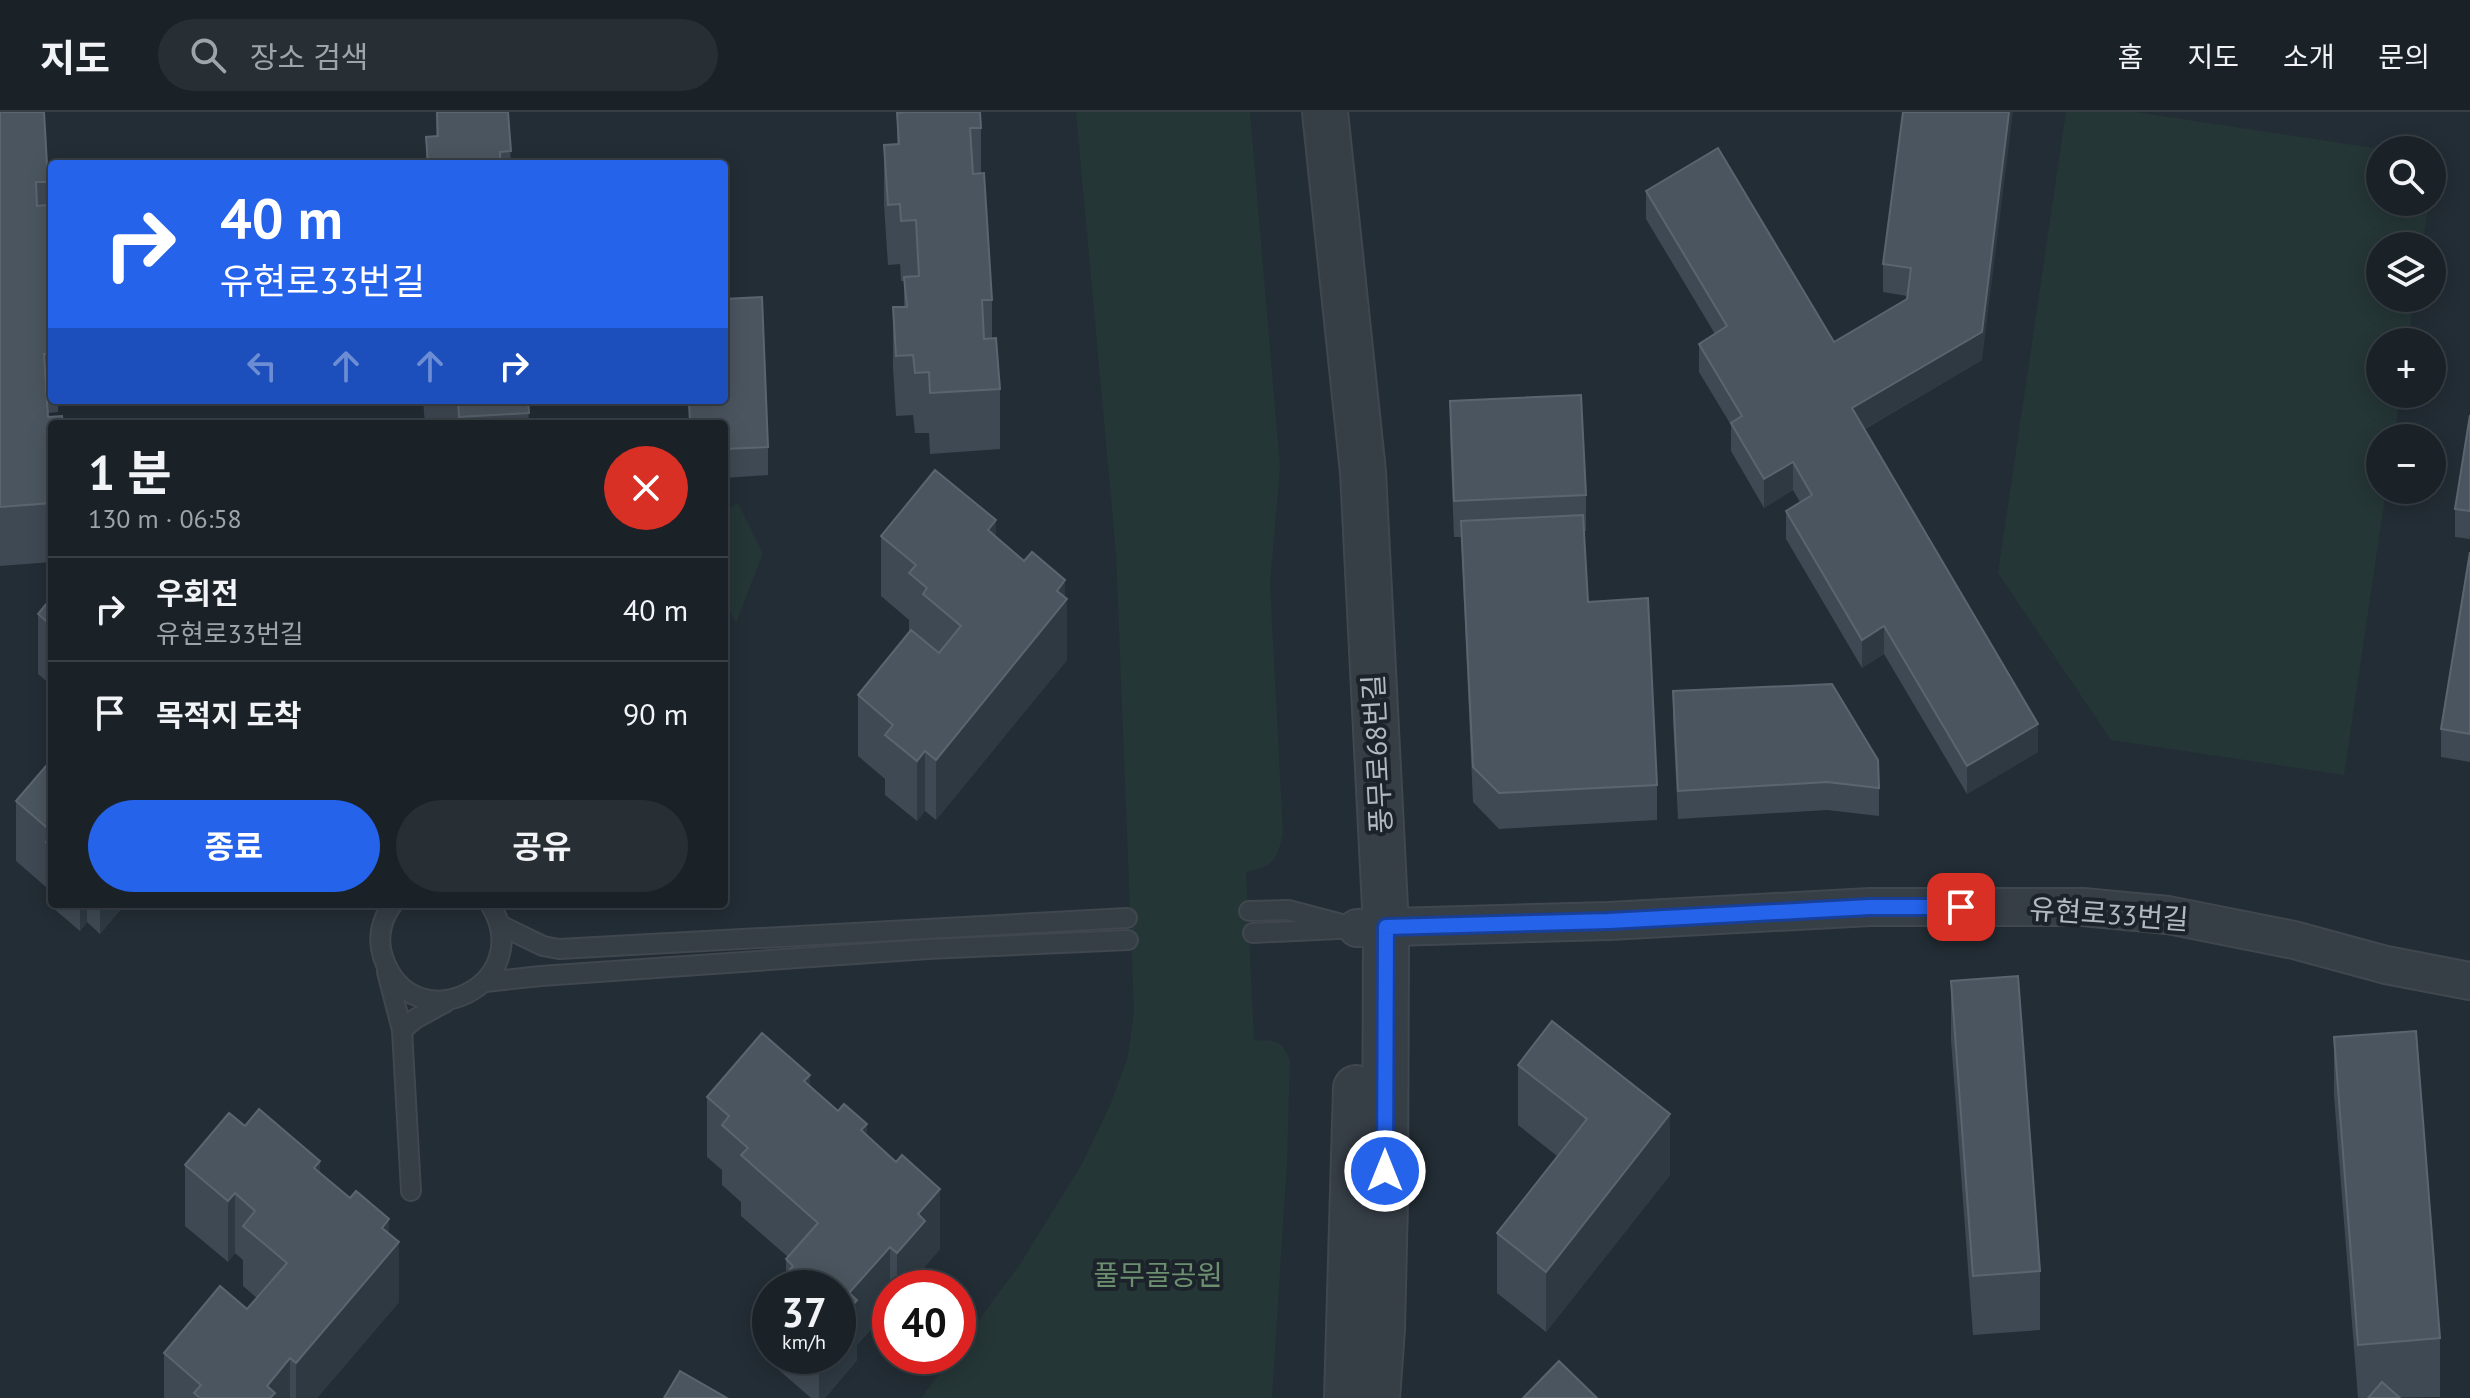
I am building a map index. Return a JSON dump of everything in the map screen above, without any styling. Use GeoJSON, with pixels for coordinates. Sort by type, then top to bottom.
{"type":"FeatureCollection","features":[{"type":"Feature","properties":{"kind":"street","name":"풍무로68번길"},"geometry":{"type":"LineString","coordinates":[[1301,112],[1331,424],[1372,928],[1347,1398]]}},
{"type":"Feature","properties":{"kind":"street","name":"풍무로68번길"},"geometry":{"type":"LineString","coordinates":[[1325,112],[1363,472],[1372,928],[1385,1234],[1377,1398]]}},
{"type":"Feature","properties":{"kind":"street","name":"유현로33번길"},"geometry":{"type":"LineString","coordinates":[[1372,928],[1609,921],[1870,907],[2083,907],[2168,915],[2294,940],[2386,965],[2470,981]]}},
{"type":"Feature","properties":{"kind":"lane"},"geometry":{"type":"LineString","coordinates":[[389,908],[380,928],[380,948],[402,1030],[411,1191]]}},
{"type":"Feature","properties":{"kind":"lane"},"geometry":{"type":"LineString","coordinates":[[402,1030],[415,1019],[451,1000],[469,995],[485,982],[496,966],[502,946],[500,925],[492,908]]}},
{"type":"Feature","properties":{"kind":"lane"},"geometry":{"type":"LineString","coordinates":[[1249,911],[1288,910],[1372,928]]}},
{"type":"Feature","properties":{"kind":"lane"},"geometry":{"type":"LineString","coordinates":[[500,925],[543,946],[559,949],[1127,918]]}},
{"type":"Feature","properties":{"kind":"lane"},"geometry":{"type":"LineString","coordinates":[[1253,933],[1372,928]]}},
{"type":"Feature","properties":{"kind":"lane"},"geometry":{"type":"LineString","coordinates":[[485,982],[913,950],[1128,940]]}},
{"type":"Feature","properties":{"kind":"lane"},"geometry":{"type":"LineString","coordinates":[[386,967],[397,983],[413,995],[432,1001],[451,1000]]}},
{"type":"Feature","properties":{"kind":"green space","name":"풀무골공원"},"geometry":{"type":"Polygon","coordinates":[[[1076,112],[1250,112],[1280,467],[1270,584],[1283,833],[1273,860],[1246,872],[1254,1040],[1280,1044],[1290,1060],[1287,1163],[1272,1398],[921,1398],[939,1374],[976,1374],[976,1324],[1020,1264],[1082,1164],[1111,1103],[1128,1056],[1134,1012],[1116,553],[1076,112]]]}},
{"type":"Feature","properties":{"kind":"green space"},"geometry":{"type":"Polygon","coordinates":[[[2066,112],[2135,112],[2366,147],[2366,216],[2427,216],[2424,232],[2366,232],[2366,312],[2412,312],[2410,328],[2366,328],[2366,408],[2398,408],[2396,424],[2366,424],[2366,504],[2384,504],[2344,775],[2111,740],[1998,573],[2066,112]]]}},
{"type":"Feature","properties":{"kind":"green space"},"geometry":{"type":"Polygon","coordinates":[[[738,503],[763,553],[736,623],[728,609],[728,509],[738,503]]]}},
{"type":"Feature","properties":{"kind":"building"},"geometry":{"type":"Polygon","coordinates":[[[0,112],[44,112],[48,182],[36,182],[37,206],[48,205],[48,354],[44,354],[48,417],[62,416],[62,420],[48,420],[48,503],[0,507],[0,112]]]}},
{"type":"Feature","properties":{"kind":"building"},"geometry":{"type":"Polygon","coordinates":[[[437,112],[508,112],[511,151],[500,152],[500,160],[428,160],[426,137],[438,136],[437,112]]]}},
{"type":"Feature","properties":{"kind":"building"},"geometry":{"type":"Polygon","coordinates":[[[980,112],[981,128],[970,128],[973,174],[984,173],[992,300],[982,300],[984,339],[996,338],[1000,389],[930,393],[929,372],[915,373],[913,355],[896,356],[893,307],[907,307],[904,277],[919,276],[916,220],[901,221],[900,204],[888,205],[884,145],[899,144],[897,113],[980,112]]]}},
{"type":"Feature","properties":{"kind":"building"},"geometry":{"type":"Polygon","coordinates":[[[1903,112],[2009,112],[1982,332],[1852,408],[2038,724],[1967,766],[1884,626],[1862,640],[1786,511],[1812,495],[1793,462],[1764,479],[1731,423],[1742,416],[1699,344],[1727,326],[1646,191],[1718,148],[1834,342],[1907,299],[1911,268],[1883,264],[1903,112]]]}},
{"type":"Feature","properties":{"kind":"building"},"geometry":{"type":"Polygon","coordinates":[[[762,297],[768,447],[728,449],[728,420],[690,420],[689,404],[728,404],[728,299],[762,297]]]}},
{"type":"Feature","properties":{"kind":"building"},"geometry":{"type":"Polygon","coordinates":[[[1581,395],[1586,495],[1454,501],[1450,401],[1581,395]]]}},
{"type":"Feature","properties":{"kind":"building"},"geometry":{"type":"Polygon","coordinates":[[[458,404],[528,404],[529,413],[459,417],[458,404]]]}},
{"type":"Feature","properties":{"kind":"building"},"geometry":{"type":"Polygon","coordinates":[[[2470,415],[2470,511],[2455,509],[2470,415]]]}},
{"type":"Feature","properties":{"kind":"building"},"geometry":{"type":"Polygon","coordinates":[[[935,470],[996,520],[988,530],[1024,561],[1032,552],[1065,580],[1057,591],[1067,599],[936,760],[925,751],[917,761],[885,735],[893,725],[858,695],[911,630],[939,653],[961,626],[923,594],[927,588],[909,573],[916,565],[881,536],[935,470]]]}},
{"type":"Feature","properties":{"kind":"building"},"geometry":{"type":"Polygon","coordinates":[[[1583,515],[1588,602],[1648,598],[1657,785],[1499,793],[1473,767],[1461,521],[1583,515]]]}},
{"type":"Feature","properties":{"kind":"building"},"geometry":{"type":"Polygon","coordinates":[[[2470,552],[2470,734],[2441,729],[2470,552]]]}},
{"type":"Feature","properties":{"kind":"building"},"geometry":{"type":"Polygon","coordinates":[[[48,602],[48,623],[38,614],[48,602]]]}},
{"type":"Feature","properties":{"kind":"building"},"geometry":{"type":"Polygon","coordinates":[[[1832,684],[1878,760],[1879,788],[1827,782],[1678,791],[1673,691],[1832,684]]]}},
{"type":"Feature","properties":{"kind":"building"},"geometry":{"type":"Polygon","coordinates":[[[48,764],[48,829],[16,801],[48,764]]]}},
{"type":"Feature","properties":{"kind":"building"},"geometry":{"type":"Polygon","coordinates":[[[2018,976],[2040,1271],[1973,1276],[1951,981],[2018,976]]]}},
{"type":"Feature","properties":{"kind":"building"},"geometry":{"type":"Polygon","coordinates":[[[1552,1021],[1670,1114],[1546,1272],[1497,1233],[1587,1119],[1518,1065],[1552,1021]]]}},
{"type":"Feature","properties":{"kind":"building"},"geometry":{"type":"Polygon","coordinates":[[[2416,1031],[2440,1338],[2358,1345],[2334,1037],[2416,1031]]]}},
{"type":"Feature","properties":{"kind":"building"},"geometry":{"type":"Polygon","coordinates":[[[762,1033],[810,1075],[804,1081],[838,1111],[844,1104],[867,1124],[861,1130],[896,1162],[902,1155],[940,1189],[918,1214],[925,1221],[897,1253],[890,1247],[856,1285],[856,1270],[790,1270],[793,1266],[786,1259],[818,1223],[741,1155],[748,1148],[722,1125],[729,1116],[707,1097],[762,1033]]]}},
{"type":"Feature","properties":{"kind":"building"},"geometry":{"type":"Polygon","coordinates":[[[259,1109],[320,1161],[314,1168],[350,1198],[356,1191],[389,1219],[382,1228],[399,1242],[296,1363],[290,1358],[267,1386],[275,1393],[270,1398],[200,1398],[194,1393],[201,1385],[164,1353],[220,1286],[247,1309],[287,1263],[243,1226],[255,1211],[235,1193],[228,1201],[185,1165],[229,1113],[245,1126],[259,1109]]]}},
{"type":"Feature","properties":{"kind":"building"},"geometry":{"type":"Polygon","coordinates":[[[1559,1361],[1597,1398],[1523,1398],[1559,1361]]]}},
{"type":"Feature","properties":{"kind":"building"},"geometry":{"type":"Polygon","coordinates":[[[680,1371],[727,1398],[664,1398],[680,1371]]]}},
{"type":"Feature","properties":{"kind":"building"},"geometry":{"type":"Polygon","coordinates":[[[2382,1382],[2400,1398],[2368,1398],[2382,1382]]]}},
{"type":"Feature","properties":{"kind":"route"},"geometry":{"type":"LineString","coordinates":[[1385,1171],[1386,927],[1609,921],[1870,907],[1961,907]]}}]}
